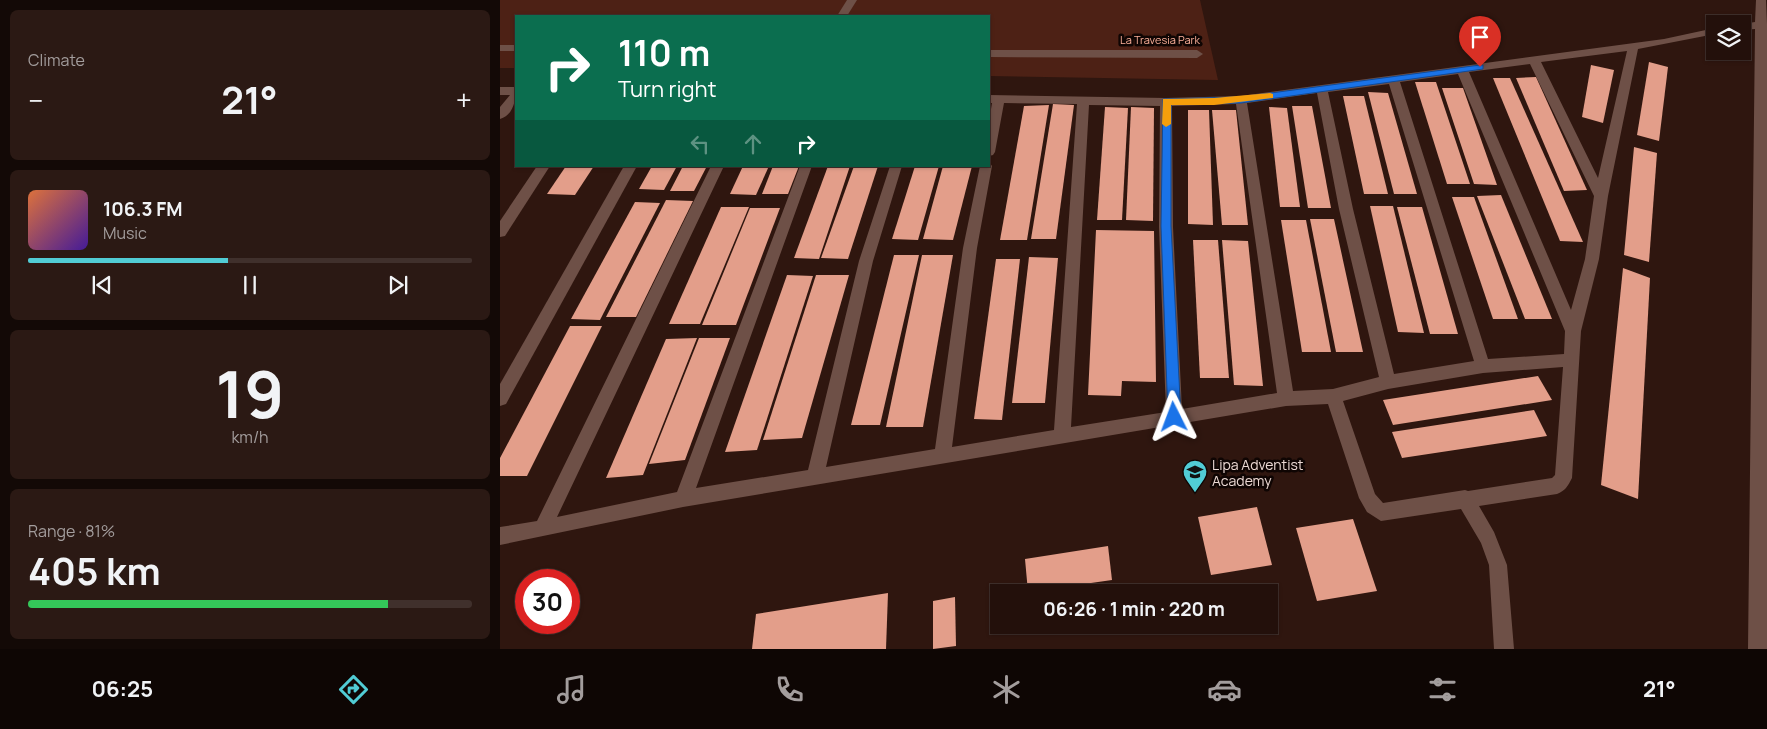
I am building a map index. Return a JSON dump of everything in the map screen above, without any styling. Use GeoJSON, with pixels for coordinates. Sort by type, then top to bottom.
{"type":"FeatureCollection","features":[{"type":"Feature","properties":{"kind":"street"},"geometry":{"type":"LineString","coordinates":[[843,15],[852,0]]}},
{"type":"Feature","properties":{"kind":"street"},"geometry":{"type":"LineString","coordinates":[[1758,649],[1761,0]]}},
{"type":"Feature","properties":{"kind":"street"},"geometry":{"type":"LineString","coordinates":[[1751,26],[1762,25]]}},
{"type":"Feature","properties":{"kind":"street"},"geometry":{"type":"LineString","coordinates":[[990,141],[994,99],[1166,102],[1241,100],[1633,47],[1706,33]]}},
{"type":"Feature","properties":{"kind":"street"},"geometry":{"type":"LineString","coordinates":[[1333,396],[1368,498],[1378,510],[1385,512],[1416,505],[1556,486],[1564,478],[1573,331],[1592,259],[1601,196],[1633,47]]}},
{"type":"Feature","properties":{"kind":"street"},"geometry":{"type":"LineString","coordinates":[[500,48],[515,48]]}},
{"type":"Feature","properties":{"kind":"street"},"geometry":{"type":"LineString","coordinates":[[990,53],[1197,54]]}},
{"type":"Feature","properties":{"kind":"street"},"geometry":{"type":"LineString","coordinates":[[1534,60],[1601,196]]}},
{"type":"Feature","properties":{"kind":"street"},"geometry":{"type":"LineString","coordinates":[[1462,70],[1573,331]]}},
{"type":"Feature","properties":{"kind":"street"},"geometry":{"type":"LineString","coordinates":[[1393,79],[1482,366]]}},
{"type":"Feature","properties":{"kind":"street"},"geometry":{"type":"LineString","coordinates":[[1322,89],[1346,208],[1388,382]]}},
{"type":"Feature","properties":{"kind":"street"},"geometry":{"type":"LineString","coordinates":[[500,91],[515,93]]}},
{"type":"Feature","properties":{"kind":"street"},"geometry":{"type":"LineString","coordinates":[[500,115],[515,94]]}},
{"type":"Feature","properties":{"kind":"street"},"geometry":{"type":"LineString","coordinates":[[1062,436],[1083,100]]}},
{"type":"Feature","properties":{"kind":"street"},"geometry":{"type":"LineString","coordinates":[[1241,100],[1286,399]]}},
{"type":"Feature","properties":{"kind":"street"},"geometry":{"type":"LineString","coordinates":[[1166,102],[1166,226],[1174,417]]}},
{"type":"Feature","properties":{"kind":"street"},"geometry":{"type":"LineString","coordinates":[[500,232],[543,167]]}},
{"type":"Feature","properties":{"kind":"street"},"geometry":{"type":"LineString","coordinates":[[500,399],[630,167]]}},
{"type":"Feature","properties":{"kind":"street"},"geometry":{"type":"LineString","coordinates":[[542,530],[718,167]]}},
{"type":"Feature","properties":{"kind":"street"},"geometry":{"type":"LineString","coordinates":[[683,499],[806,167]]}},
{"type":"Feature","properties":{"kind":"street"},"geometry":{"type":"LineString","coordinates":[[815,477],[866,261],[896,167]]}},
{"type":"Feature","properties":{"kind":"street"},"geometry":{"type":"LineString","coordinates":[[942,456],[970,248],[986,167]]}},
{"type":"Feature","properties":{"kind":"street"},"geometry":{"type":"LineString","coordinates":[[500,536],[542,530],[683,499],[1286,399],[1333,396],[1388,382],[1482,366],[1570,360]]}},
{"type":"Feature","properties":{"kind":"street"},"geometry":{"type":"LineString","coordinates":[[1465,498],[1488,538],[1498,566],[1504,649]]}},
{"type":"Feature","properties":{"kind":"green space","name":"La Travesia Park"},"geometry":{"type":"Polygon","coordinates":[[[500,0],[1200,0],[1218,80],[990,76],[990,15],[515,15],[515,68],[500,68],[500,0]]]}},
{"type":"Feature","properties":{"kind":"building"},"geometry":{"type":"Polygon","coordinates":[[[1649,62],[1668,67],[1659,141],[1637,135],[1649,62]]]}},
{"type":"Feature","properties":{"kind":"building"},"geometry":{"type":"Polygon","coordinates":[[[1591,65],[1614,70],[1603,123],[1582,117],[1591,65]]]}},
{"type":"Feature","properties":{"kind":"building"},"geometry":{"type":"Polygon","coordinates":[[[1536,77],[1587,190],[1564,191],[1516,78],[1536,77]]]}},
{"type":"Feature","properties":{"kind":"building"},"geometry":{"type":"Polygon","coordinates":[[[1493,78],[1510,78],[1583,242],[1560,241],[1493,78]]]}},
{"type":"Feature","properties":{"kind":"building"},"geometry":{"type":"Polygon","coordinates":[[[1415,82],[1436,82],[1470,184],[1447,184],[1415,82]]]}},
{"type":"Feature","properties":{"kind":"building"},"geometry":{"type":"Polygon","coordinates":[[[1442,88],[1463,88],[1497,185],[1474,184],[1442,88]]]}},
{"type":"Feature","properties":{"kind":"building"},"geometry":{"type":"Polygon","coordinates":[[[1368,92],[1388,93],[1417,194],[1394,194],[1368,92]]]}},
{"type":"Feature","properties":{"kind":"building"},"geometry":{"type":"Polygon","coordinates":[[[1343,96],[1364,96],[1388,194],[1364,194],[1343,96]]]}},
{"type":"Feature","properties":{"kind":"building"},"geometry":{"type":"Polygon","coordinates":[[[1053,104],[1074,105],[1056,239],[1031,239],[1053,104]]]}},
{"type":"Feature","properties":{"kind":"building"},"geometry":{"type":"Polygon","coordinates":[[[1049,105],[1027,240],[1000,240],[1024,106],[1049,105]]]}},
{"type":"Feature","properties":{"kind":"building"},"geometry":{"type":"Polygon","coordinates":[[[1292,106],[1312,106],[1331,208],[1308,208],[1292,106]]]}},
{"type":"Feature","properties":{"kind":"building"},"geometry":{"type":"Polygon","coordinates":[[[1105,107],[1128,108],[1122,220],[1097,220],[1105,107]]]}},
{"type":"Feature","properties":{"kind":"building"},"geometry":{"type":"Polygon","coordinates":[[[1131,107],[1154,108],[1153,221],[1126,220],[1131,107]]]}},
{"type":"Feature","properties":{"kind":"building"},"geometry":{"type":"Polygon","coordinates":[[[1269,107],[1287,108],[1300,207],[1280,207],[1269,107]]]}},
{"type":"Feature","properties":{"kind":"building"},"geometry":{"type":"Polygon","coordinates":[[[1188,110],[1209,110],[1213,225],[1188,224],[1188,110]]]}},
{"type":"Feature","properties":{"kind":"building"},"geometry":{"type":"Polygon","coordinates":[[[1212,110],[1236,110],[1248,225],[1222,225],[1212,110]]]}},
{"type":"Feature","properties":{"kind":"building"},"geometry":{"type":"Polygon","coordinates":[[[1634,147],[1657,153],[1649,262],[1624,255],[1634,147]]]}},
{"type":"Feature","properties":{"kind":"building"},"geometry":{"type":"Polygon","coordinates":[[[565,167],[593,167],[575,195],[547,194],[565,167]]]}},
{"type":"Feature","properties":{"kind":"building"},"geometry":{"type":"Polygon","coordinates":[[[651,167],[676,167],[664,190],[639,189],[651,167]]]}},
{"type":"Feature","properties":{"kind":"building"},"geometry":{"type":"Polygon","coordinates":[[[682,167],[706,167],[694,191],[670,191],[682,167]]]}},
{"type":"Feature","properties":{"kind":"building"},"geometry":{"type":"Polygon","coordinates":[[[743,167],[769,167],[756,195],[730,194],[743,167]]]}},
{"type":"Feature","properties":{"kind":"building"},"geometry":{"type":"Polygon","coordinates":[[[773,167],[799,167],[788,194],[762,194],[773,167]]]}},
{"type":"Feature","properties":{"kind":"building"},"geometry":{"type":"Polygon","coordinates":[[[828,167],[850,167],[819,259],[794,258],[828,167]]]}},
{"type":"Feature","properties":{"kind":"building"},"geometry":{"type":"Polygon","coordinates":[[[854,167],[878,167],[848,259],[821,258],[854,167]]]}},
{"type":"Feature","properties":{"kind":"building"},"geometry":{"type":"Polygon","coordinates":[[[915,167],[939,167],[918,240],[892,239],[915,167]]]}},
{"type":"Feature","properties":{"kind":"building"},"geometry":{"type":"Polygon","coordinates":[[[943,167],[972,167],[953,240],[923,239],[943,167]]]}},
{"type":"Feature","properties":{"kind":"building"},"geometry":{"type":"Polygon","coordinates":[[[1501,195],[1552,319],[1525,319],[1477,196],[1501,195]]]}},
{"type":"Feature","properties":{"kind":"building"},"geometry":{"type":"Polygon","coordinates":[[[1452,197],[1474,197],[1518,319],[1493,319],[1452,197]]]}},
{"type":"Feature","properties":{"kind":"building"},"geometry":{"type":"Polygon","coordinates":[[[666,200],[693,201],[636,317],[606,317],[666,200]]]}},
{"type":"Feature","properties":{"kind":"building"},"geometry":{"type":"Polygon","coordinates":[[[635,202],[660,203],[600,320],[571,319],[635,202]]]}},
{"type":"Feature","properties":{"kind":"building"},"geometry":{"type":"Polygon","coordinates":[[[1370,206],[1393,206],[1424,333],[1398,332],[1370,206]]]}},
{"type":"Feature","properties":{"kind":"building"},"geometry":{"type":"Polygon","coordinates":[[[721,207],[749,207],[700,324],[669,324],[721,207]]]}},
{"type":"Feature","properties":{"kind":"building"},"geometry":{"type":"Polygon","coordinates":[[[1397,207],[1422,207],[1458,334],[1430,334],[1397,207]]]}},
{"type":"Feature","properties":{"kind":"building"},"geometry":{"type":"Polygon","coordinates":[[[750,208],[780,208],[736,325],[702,325],[750,208]]]}},
{"type":"Feature","properties":{"kind":"building"},"geometry":{"type":"Polygon","coordinates":[[[1310,219],[1334,219],[1363,352],[1336,352],[1310,219]]]}},
{"type":"Feature","properties":{"kind":"building"},"geometry":{"type":"Polygon","coordinates":[[[1281,220],[1306,220],[1331,352],[1302,352],[1281,220]]]}},
{"type":"Feature","properties":{"kind":"building"},"geometry":{"type":"Polygon","coordinates":[[[1096,230],[1154,231],[1156,382],[1122,381],[1121,396],[1088,395],[1096,230]]]}},
{"type":"Feature","properties":{"kind":"building"},"geometry":{"type":"Polygon","coordinates":[[[1193,240],[1218,240],[1229,378],[1200,378],[1193,240]]]}},
{"type":"Feature","properties":{"kind":"building"},"geometry":{"type":"Polygon","coordinates":[[[1222,240],[1248,241],[1263,386],[1234,385],[1222,240]]]}},
{"type":"Feature","properties":{"kind":"building"},"geometry":{"type":"Polygon","coordinates":[[[894,255],[919,255],[880,425],[851,425],[894,255]]]}},
{"type":"Feature","properties":{"kind":"building"},"geometry":{"type":"Polygon","coordinates":[[[922,255],[953,255],[923,427],[886,427],[922,255]]]}},
{"type":"Feature","properties":{"kind":"building"},"geometry":{"type":"Polygon","coordinates":[[[1029,257],[1058,258],[1045,403],[1012,403],[1029,257]]]}},
{"type":"Feature","properties":{"kind":"building"},"geometry":{"type":"Polygon","coordinates":[[[996,259],[1020,259],[1002,420],[974,419],[996,259]]]}},
{"type":"Feature","properties":{"kind":"building"},"geometry":{"type":"Polygon","coordinates":[[[1623,268],[1650,278],[1638,499],[1601,485],[1623,268]]]}},
{"type":"Feature","properties":{"kind":"building"},"geometry":{"type":"Polygon","coordinates":[[[787,275],[813,276],[757,450],[725,452],[787,275]]]}},
{"type":"Feature","properties":{"kind":"building"},"geometry":{"type":"Polygon","coordinates":[[[816,275],[849,275],[802,438],[763,440],[816,275]]]}},
{"type":"Feature","properties":{"kind":"building"},"geometry":{"type":"Polygon","coordinates":[[[570,326],[602,326],[527,476],[500,476],[500,458],[570,326]]]}},
{"type":"Feature","properties":{"kind":"building"},"geometry":{"type":"Polygon","coordinates":[[[697,338],[643,475],[606,478],[666,339],[697,338]]]}},
{"type":"Feature","properties":{"kind":"building"},"geometry":{"type":"Polygon","coordinates":[[[699,338],[730,338],[685,460],[649,464],[699,338]]]}},
{"type":"Feature","properties":{"kind":"building"},"geometry":{"type":"Polygon","coordinates":[[[1538,376],[1552,400],[1393,425],[1383,400],[1538,376]]]}},
{"type":"Feature","properties":{"kind":"building"},"geometry":{"type":"Polygon","coordinates":[[[1534,410],[1547,436],[1402,458],[1392,432],[1534,410]]]}},
{"type":"Feature","properties":{"kind":"building"},"geometry":{"type":"Polygon","coordinates":[[[1257,507],[1272,565],[1211,575],[1198,517],[1257,507]]]}},
{"type":"Feature","properties":{"kind":"building"},"geometry":{"type":"Polygon","coordinates":[[[1353,519],[1377,591],[1317,601],[1296,528],[1353,519]]]}},
{"type":"Feature","properties":{"kind":"building"},"geometry":{"type":"Polygon","coordinates":[[[1108,546],[1112,580],[1084,584],[1027,584],[1025,559],[1108,546]]]}},
{"type":"Feature","properties":{"kind":"building"},"geometry":{"type":"Polygon","coordinates":[[[888,593],[886,649],[752,649],[756,614],[888,593]]]}},
{"type":"Feature","properties":{"kind":"building"},"geometry":{"type":"Polygon","coordinates":[[[955,597],[956,646],[933,649],[933,601],[955,597]]]}},
{"type":"Feature","properties":{"kind":"slow traffic"},"geometry":{"type":"LineString","coordinates":[[1166,124],[1166,102],[1214,102],[1270,96]]}},
{"type":"Feature","properties":{"kind":"place","name":"Lipa Adventist Academy"},"geometry":{"type":"Point","coordinates":[1195,493]}},
{"type":"Feature","properties":{"kind":"route"},"geometry":{"type":"LineString","coordinates":[[1174,417],[1166,226],[1166,102],[1241,100],[1480,67]]}}]}
